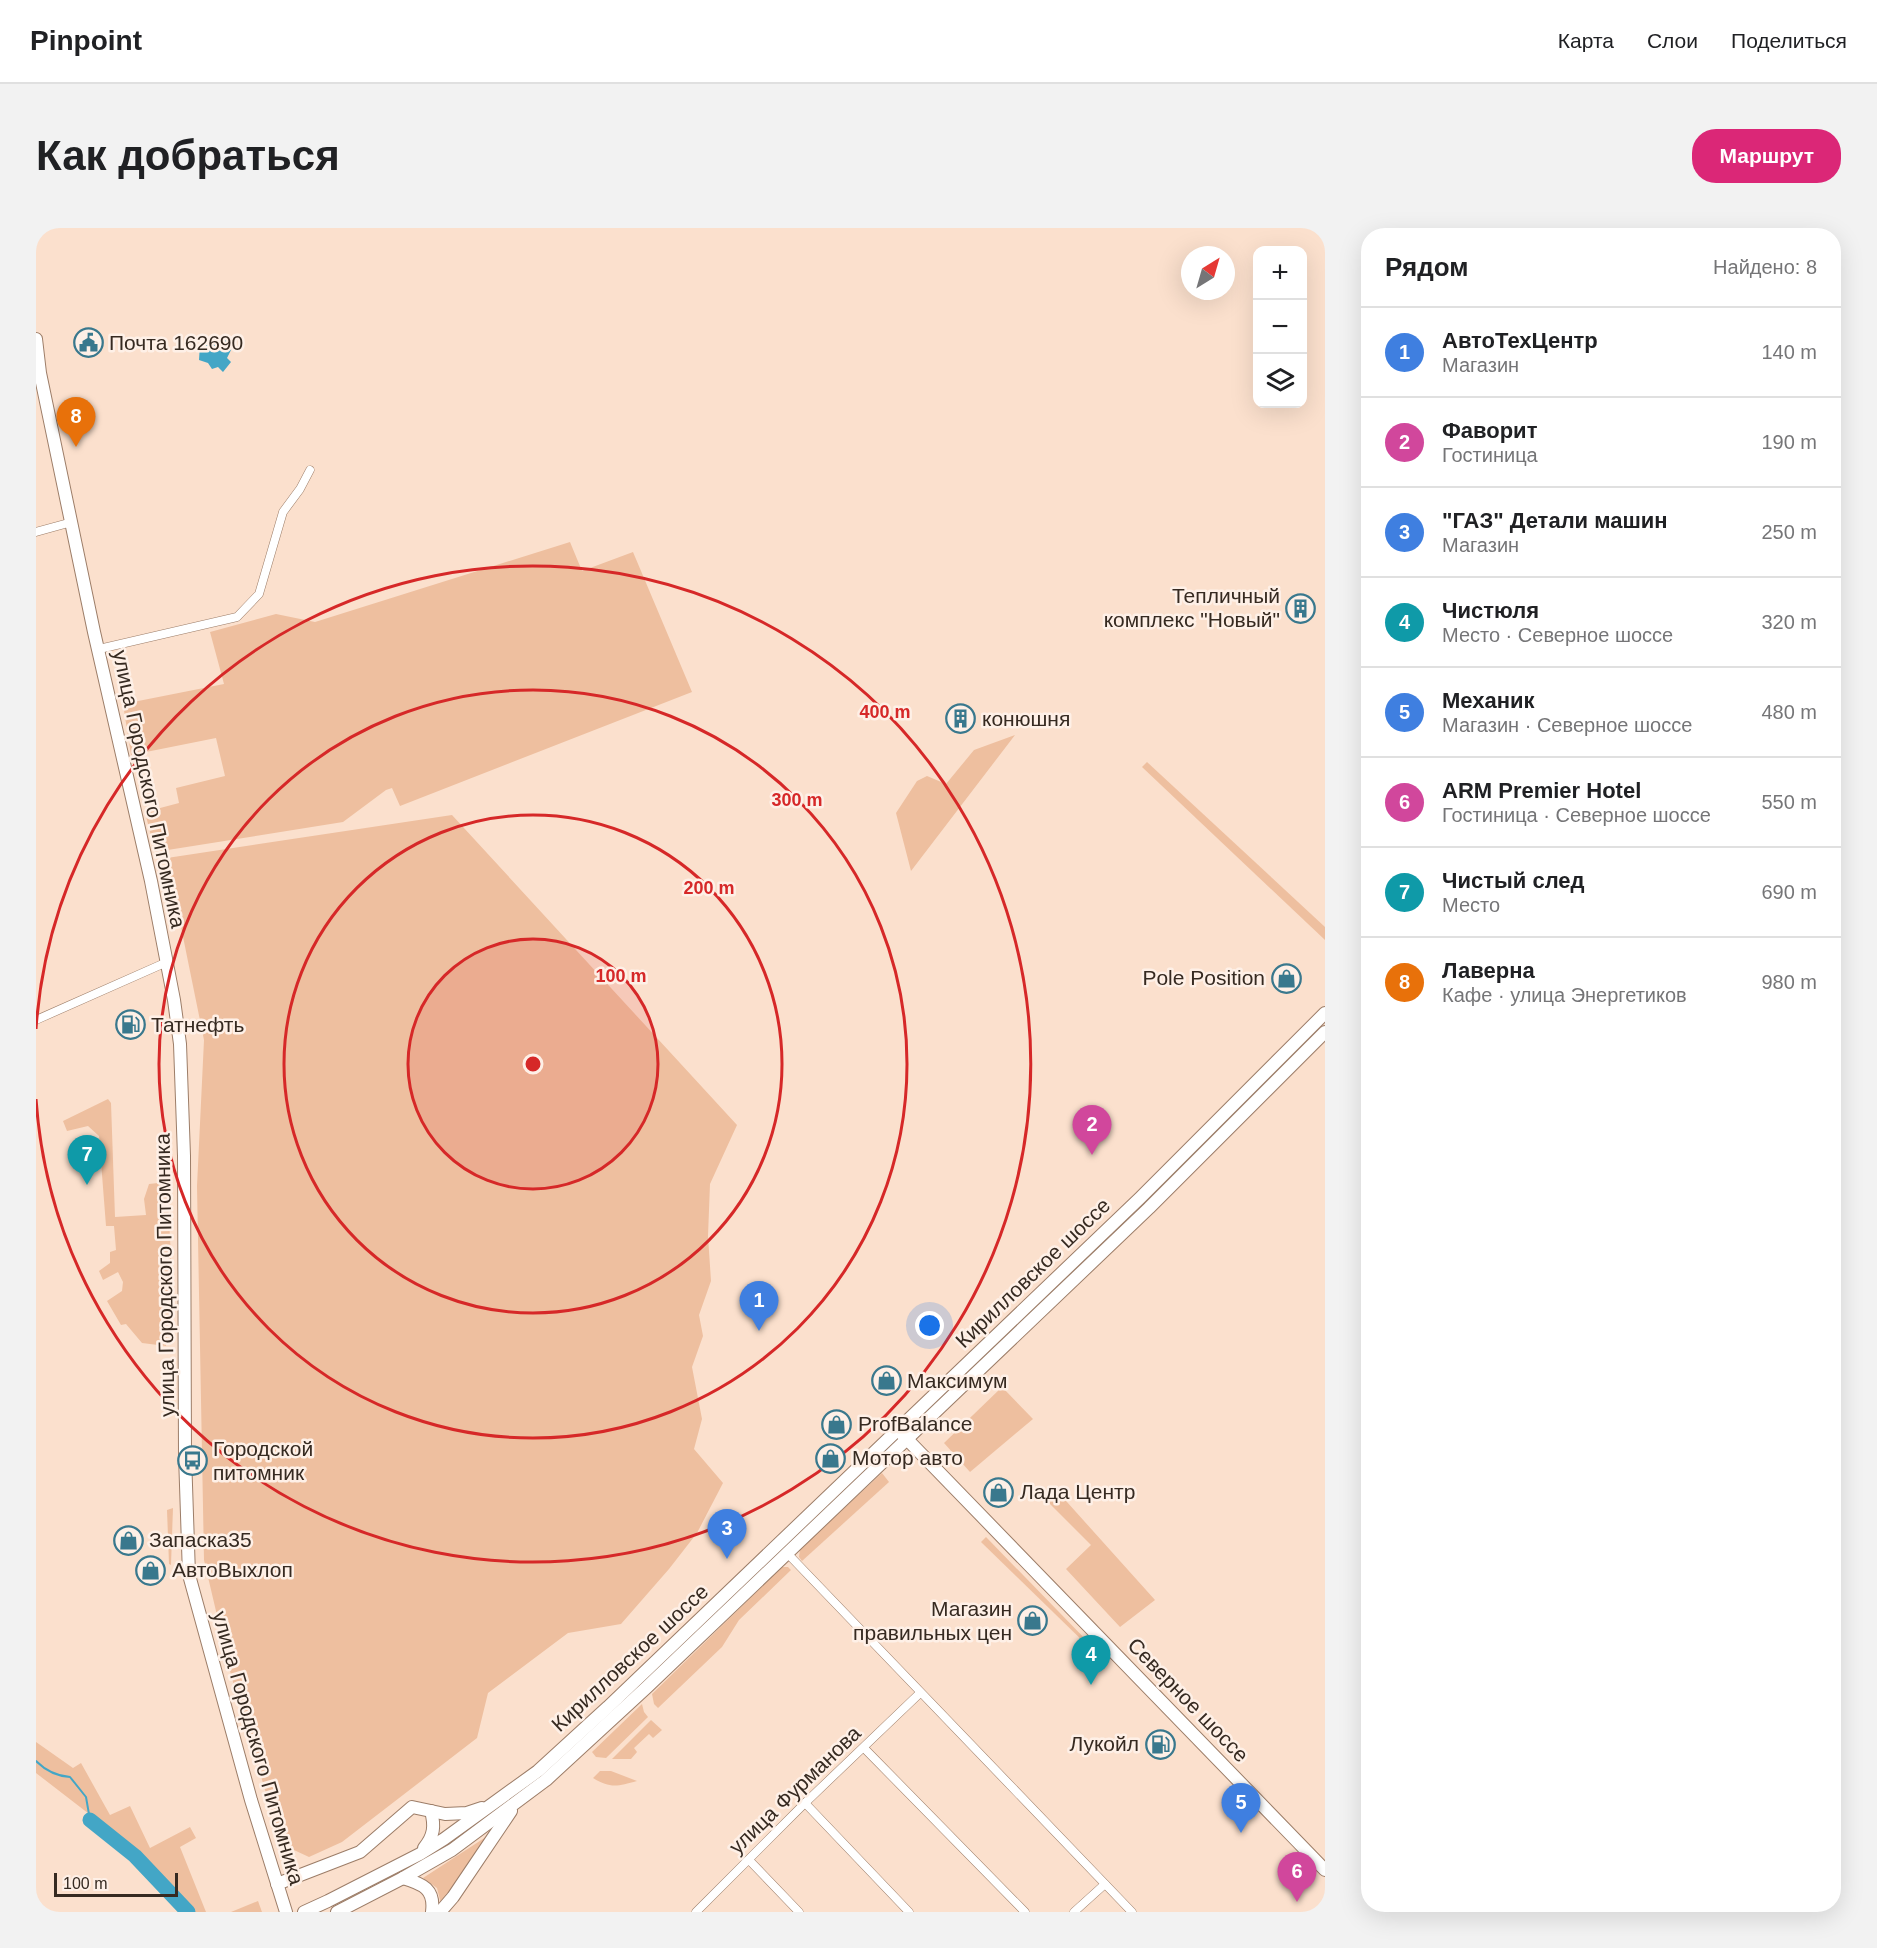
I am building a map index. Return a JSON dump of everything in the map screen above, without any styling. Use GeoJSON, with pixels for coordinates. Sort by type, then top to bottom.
{"type":"FeatureCollection","features":[{"type":"Feature","properties":{"kind":"main road","name":"улица Городского Питомника"},"geometry":{"type":"LineString","coordinates":[[36,339],[38,374],[167,962],[180,1044],[184,1156],[185,1455],[189,1575],[251,1800],[286,1912]]}},
{"type":"Feature","properties":{"kind":"main road","name":"Кирилловское шоссе"},"geometry":{"type":"LineString","coordinates":[[337,1912],[452,1850],[546,1780],[787,1553],[902,1434],[1325,1013]]}},
{"type":"Feature","properties":{"kind":"main road","name":"Кирилловское шоссе"},"geometry":{"type":"LineString","coordinates":[[304,1912],[420,1854],[538,1771],[1152,1205],[1325,1032]]}},
{"type":"Feature","properties":{"kind":"main road","name":"Северное шоссе"},"geometry":{"type":"LineString","coordinates":[[902,1434],[1325,1870]]}},
{"type":"Feature","properties":{"kind":"main road"},"geometry":{"type":"LineString","coordinates":[[277,1884],[360,1852],[410,1808],[415,1807],[445,1814],[466,1813],[495,1803]]}},
{"type":"Feature","properties":{"kind":"main road"},"geometry":{"type":"LineString","coordinates":[[440,1912],[453,1897],[514,1805]]}},
{"type":"Feature","properties":{"kind":"main road"},"geometry":{"type":"LineString","coordinates":[[420,1854],[435,1827],[431,1811]]}},
{"type":"Feature","properties":{"kind":"main road"},"geometry":{"type":"LineString","coordinates":[[403,1878],[418,1883],[429,1891],[433,1902],[432,1912]]}},
{"type":"Feature","properties":{"kind":"street"},"geometry":{"type":"LineString","coordinates":[[99,649],[237,617],[259,594],[283,512],[300,489],[309,470]]}},
{"type":"Feature","properties":{"kind":"street"},"geometry":{"type":"LineString","coordinates":[[36,532],[72,522]]}},
{"type":"Feature","properties":{"kind":"street"},"geometry":{"type":"LineString","coordinates":[[36,1020],[167,962]]}},
{"type":"Feature","properties":{"kind":"street"},"geometry":{"type":"LineString","coordinates":[[787,1553],[1132,1912]]}},
{"type":"Feature","properties":{"kind":"street","name":"улица Фурманова"},"geometry":{"type":"LineString","coordinates":[[696,1912],[920,1693]]}},
{"type":"Feature","properties":{"kind":"street"},"geometry":{"type":"LineString","coordinates":[[864,1748],[1025,1912]]}},
{"type":"Feature","properties":{"kind":"street"},"geometry":{"type":"LineString","coordinates":[[805,1803],[909,1912]]}},
{"type":"Feature","properties":{"kind":"street"},"geometry":{"type":"LineString","coordinates":[[749,1860],[799,1912]]}},
{"type":"Feature","properties":{"kind":"street"},"geometry":{"type":"LineString","coordinates":[[1074,1912],[1105,1884]]}},
{"type":"Feature","properties":{"kind":"shaded area"},"geometry":{"type":"Polygon","coordinates":[[[570,542],[582,571],[633,552],[692,692],[400,806],[392,788],[343,822],[155,852],[145,812],[179,803],[176,788],[225,776],[216,738],[131,755],[123,704],[224,684],[210,632],[276,614],[315,622],[570,542]]]}},
{"type":"Feature","properties":{"kind":"shaded area"},"geometry":{"type":"Polygon","coordinates":[[[1015,735],[911,871],[896,813],[917,781],[927,776],[946,784],[974,750],[1015,735]]]}},
{"type":"Feature","properties":{"kind":"shaded area"},"geometry":{"type":"Polygon","coordinates":[[[1147,762],[1325,927],[1325,940],[1142,767],[1147,762]]]}},
{"type":"Feature","properties":{"kind":"shaded area"},"geometry":{"type":"Polygon","coordinates":[[[452,815],[737,1125],[710,1184],[708,1236],[711,1281],[699,1315],[703,1336],[692,1367],[702,1419],[694,1449],[723,1483],[697,1533],[621,1624],[568,1633],[488,1693],[477,1738],[342,1842],[309,1857],[281,1844],[231,1675],[204,1560],[197,1186],[204,1040],[167,858],[452,815]]]}},
{"type":"Feature","properties":{"kind":"shaded area"},"geometry":{"type":"Polygon","coordinates":[[[108,1099],[111,1103],[115,1217],[146,1215],[144,1199],[149,1184],[167,1182],[172,1275],[166,1346],[142,1343],[126,1324],[121,1325],[107,1301],[122,1291],[123,1282],[118,1272],[103,1280],[99,1271],[110,1263],[110,1252],[116,1250],[114,1226],[106,1226],[99,1136],[88,1126],[67,1131],[63,1121],[108,1099]]]}},
{"type":"Feature","properties":{"kind":"shaded area"},"geometry":{"type":"Polygon","coordinates":[[[1002,1387],[1033,1419],[970,1472],[944,1443],[1002,1387]]]}},
{"type":"Feature","properties":{"kind":"shaded area"},"geometry":{"type":"Polygon","coordinates":[[[882,1473],[889,1482],[802,1561],[799,1557],[800,1549],[882,1473]]]}},
{"type":"Feature","properties":{"kind":"shaded area"},"geometry":{"type":"Polygon","coordinates":[[[1058,1492],[1155,1600],[1120,1627],[1066,1569],[1091,1545],[1048,1502],[1058,1492]]]}},
{"type":"Feature","properties":{"kind":"shaded area"},"geometry":{"type":"Polygon","coordinates":[[[173,1508],[171,1565],[169,1564],[167,1510],[173,1508]]]}},
{"type":"Feature","properties":{"kind":"shaded area"},"geometry":{"type":"Polygon","coordinates":[[[986,1537],[1092,1646],[1090,1648],[981,1542],[986,1537]]]}},
{"type":"Feature","properties":{"kind":"shaded area"},"geometry":{"type":"Polygon","coordinates":[[[782,1567],[788,1567],[791,1570],[739,1620],[722,1647],[658,1708],[654,1704],[652,1694],[782,1567]]]}},
{"type":"Feature","properties":{"kind":"shaded area"},"geometry":{"type":"Polygon","coordinates":[[[642,1704],[648,1717],[606,1758],[596,1757],[592,1752],[642,1704]]]}},
{"type":"Feature","properties":{"kind":"shaded area"},"geometry":{"type":"Polygon","coordinates":[[[651,1720],[662,1730],[653,1738],[649,1734],[634,1748],[637,1752],[631,1759],[612,1759],[651,1720]]]}},
{"type":"Feature","properties":{"kind":"shaded area"},"geometry":{"type":"Polygon","coordinates":[[[36,1742],[73,1768],[81,1763],[110,1815],[130,1806],[150,1848],[190,1827],[196,1838],[180,1847],[206,1912],[190,1912],[93,1817],[36,1773],[36,1742]]]}},
{"type":"Feature","properties":{"kind":"shaded area"},"geometry":{"type":"Polygon","coordinates":[[[600,1771],[611,1771],[637,1781],[619,1785],[605,1784],[593,1778],[600,1771]]]}},
{"type":"Feature","properties":{"kind":"shaded area"},"geometry":{"type":"Polygon","coordinates":[[[489,1835],[441,1904],[437,1888],[423,1878],[489,1835]]]}},
{"type":"Feature","properties":{"kind":"shaded area"},"geometry":{"type":"Polygon","coordinates":[[[258,1901],[262,1912],[231,1912],[258,1901]]]}},
{"type":"Feature","properties":{"kind":"water"},"geometry":{"type":"Polygon","coordinates":[[[218,338],[227,341],[232,348],[227,358],[231,362],[223,372],[218,367],[212,369],[208,363],[199,360],[200,344],[218,338]]]}},
{"type":"Feature","properties":{"kind":"waterway"},"geometry":{"type":"LineString","coordinates":[[36,1761],[52,1772],[70,1777],[86,1797],[90,1820]]}},
{"type":"Feature","properties":{"kind":"waterway"},"geometry":{"type":"LineString","coordinates":[[90,1820],[135,1856],[188,1912]]}},
{"type":"Feature","properties":{"kind":"place","name":"Почта 162690"},"geometry":{"type":"Point","coordinates":[88,343]}},
{"type":"Feature","properties":{"kind":"place","name":"Лаверна"},"geometry":{"type":"Point","coordinates":[76,447]}},
{"type":"Feature","properties":{"kind":"place","name":"Тепличный комплекс \"Новый\""},"geometry":{"type":"Point","coordinates":[1301,608]}},
{"type":"Feature","properties":{"kind":"place","name":"конюшня"},"geometry":{"type":"Point","coordinates":[961,719]}},
{"type":"Feature","properties":{"kind":"place","name":"Pole Position"},"geometry":{"type":"Point","coordinates":[1286,978]}},
{"type":"Feature","properties":{"kind":"place","name":"Татнефть"},"geometry":{"type":"Point","coordinates":[130,1025]}},
{"type":"Feature","properties":{"kind":"place","name":"Фаворит"},"geometry":{"type":"Point","coordinates":[1092,1155]}},
{"type":"Feature","properties":{"kind":"place","name":"Чистый след"},"geometry":{"type":"Point","coordinates":[87,1185]}},
{"type":"Feature","properties":{"kind":"place","name":"АвтоТехЦентр"},"geometry":{"type":"Point","coordinates":[759,1331]}},
{"type":"Feature","properties":{"kind":"place","name":"Максимум"},"geometry":{"type":"Point","coordinates":[886,1381]}},
{"type":"Feature","properties":{"kind":"place","name":"ProfBalance"},"geometry":{"type":"Point","coordinates":[837,1424]}},
{"type":"Feature","properties":{"kind":"place","name":"Мотор авто"},"geometry":{"type":"Point","coordinates":[831,1458]}},
{"type":"Feature","properties":{"kind":"place","name":"Городской питомник"},"geometry":{"type":"Point","coordinates":[192,1461]}},
{"type":"Feature","properties":{"kind":"place","name":"Лада Центр"},"geometry":{"type":"Point","coordinates":[999,1492]}},
{"type":"Feature","properties":{"kind":"place","name":"Запаска35"},"geometry":{"type":"Point","coordinates":[128,1540]}},
{"type":"Feature","properties":{"kind":"place","name":"\"ГАЗ\" Детали машин"},"geometry":{"type":"Point","coordinates":[727,1559]}},
{"type":"Feature","properties":{"kind":"place","name":"АвтоВыхлоп"},"geometry":{"type":"Point","coordinates":[151,1570]}},
{"type":"Feature","properties":{"kind":"place","name":"Магазин правильных цен"},"geometry":{"type":"Point","coordinates":[1033,1621]}},
{"type":"Feature","properties":{"kind":"place","name":"Чистюля"},"geometry":{"type":"Point","coordinates":[1091,1685]}},
{"type":"Feature","properties":{"kind":"place","name":"Лукойл"},"geometry":{"type":"Point","coordinates":[1160,1744]}},
{"type":"Feature","properties":{"kind":"place","name":"Механик"},"geometry":{"type":"Point","coordinates":[1241,1833]}},
{"type":"Feature","properties":{"kind":"place","name":"ARM Premier Hotel"},"geometry":{"type":"Point","coordinates":[1297,1902]}}]}
